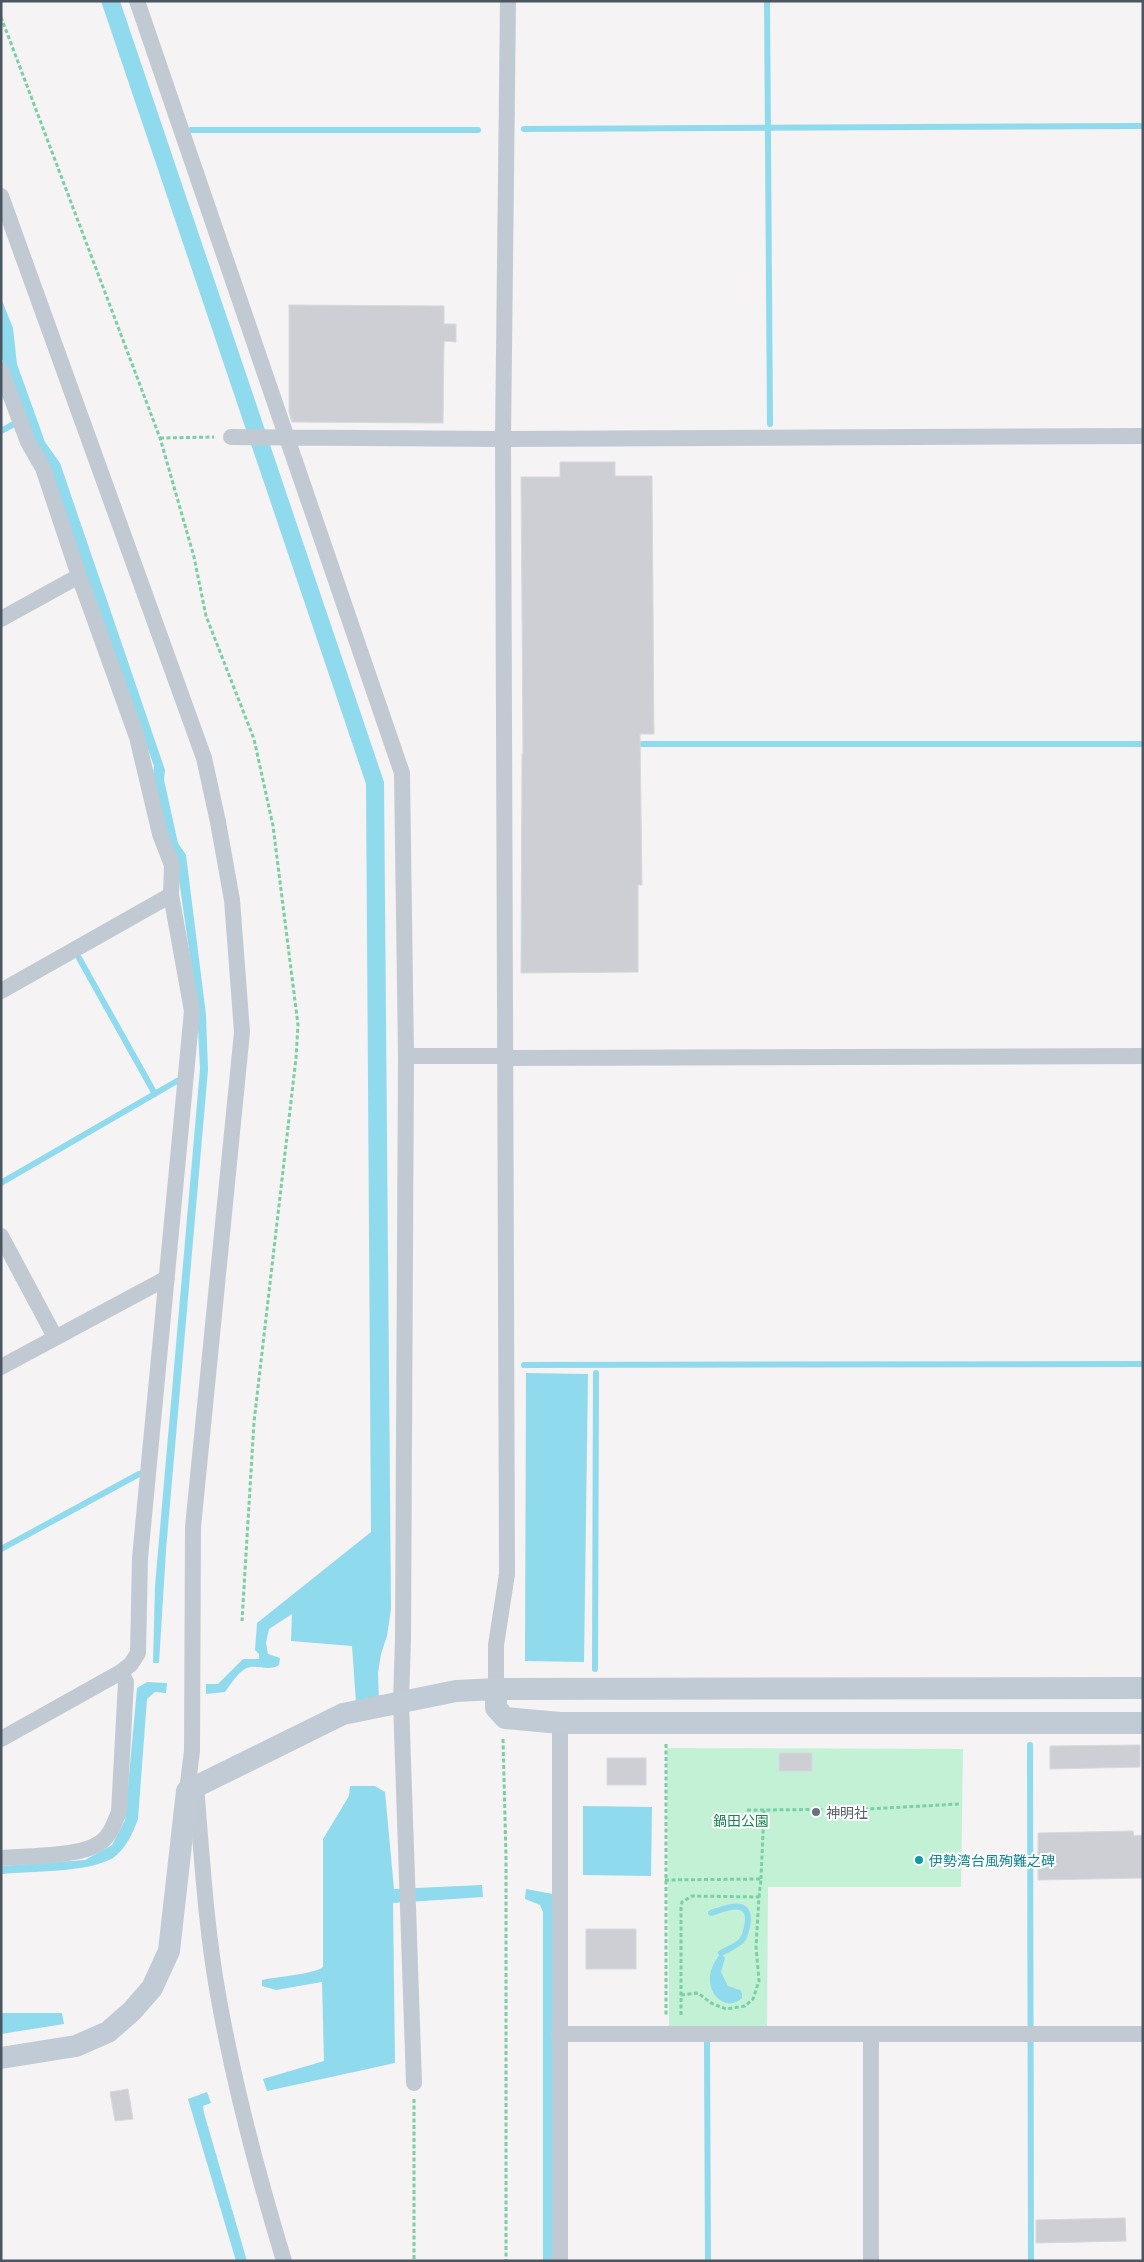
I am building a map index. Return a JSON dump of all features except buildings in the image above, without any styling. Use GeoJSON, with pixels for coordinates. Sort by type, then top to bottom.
{"type":"FeatureCollection","features":[{"type":"Feature","properties":{"kind":"street"},"geometry":{"type":"LineString","coordinates":[[137,1],[402,773],[406,1056],[403,1639],[393,1703],[409,1904],[414,2084]]}},
{"type":"Feature","properties":{"kind":"street"},"geometry":{"type":"LineString","coordinates":[[508,1],[503,439],[508,1574],[496,1644],[496,1708],[506,1718],[560,1724],[1143,1723]]}},
{"type":"Feature","properties":{"kind":"street"},"geometry":{"type":"LineString","coordinates":[[1,196],[204,758],[232,900],[242,1032],[193,1527],[191,1640],[192,1789],[219,1999],[240,2101],[264,2196],[284,2261]]}},
{"type":"Feature","properties":{"kind":"street"},"geometry":{"type":"LineString","coordinates":[[1,370],[28,442],[43,468],[79,576],[137,736],[160,834],[172,865],[171,895],[192,1011],[140,1558],[138,1653],[131,1664],[121,1672],[1,1738]]}},
{"type":"Feature","properties":{"kind":"street"},"geometry":{"type":"LineString","coordinates":[[231,437],[503,439],[1143,436]]}},
{"type":"Feature","properties":{"kind":"street"},"geometry":{"type":"LineString","coordinates":[[1,620],[79,576]]}},
{"type":"Feature","properties":{"kind":"street"},"geometry":{"type":"LineString","coordinates":[[1,991],[171,895]]}},
{"type":"Feature","properties":{"kind":"street"},"geometry":{"type":"LineString","coordinates":[[406,1056],[1143,1056]]}},
{"type":"Feature","properties":{"kind":"street"},"geometry":{"type":"LineString","coordinates":[[1,1236],[55,1337]]}},
{"type":"Feature","properties":{"kind":"street"},"geometry":{"type":"LineString","coordinates":[[1,1366],[167,1278]]}},
{"type":"Feature","properties":{"kind":"street"},"geometry":{"type":"LineString","coordinates":[[1,1858],[83,1851],[101,1843],[112,1831],[119,1812],[126,1682],[121,1672]]}},
{"type":"Feature","properties":{"kind":"street"},"geometry":{"type":"LineString","coordinates":[[192,1789],[343,1714],[456,1691],[496,1689],[1143,1688]]}},
{"type":"Feature","properties":{"kind":"street"},"geometry":{"type":"LineString","coordinates":[[560,1724],[560,2261]]}},
{"type":"Feature","properties":{"kind":"street"},"geometry":{"type":"LineString","coordinates":[[1,2058],[76,2046],[108,2032],[132,2011],[152,1988],[169,1951],[192,1789]]}},
{"type":"Feature","properties":{"kind":"street"},"geometry":{"type":"LineString","coordinates":[[559,2034],[1143,2034]]}},
{"type":"Feature","properties":{"kind":"street"},"geometry":{"type":"LineString","coordinates":[[871,2035],[871,2261]]}},
{"type":"Feature","properties":{"kind":"path"},"geometry":{"type":"LineString","coordinates":[[160,438],[231,437]]}},
{"type":"Feature","properties":{"kind":"path"},"geometry":{"type":"LineString","coordinates":[[506,1718],[502,1748],[506,1856],[506,2261]]}},
{"type":"Feature","properties":{"kind":"path"},"geometry":{"type":"LineString","coordinates":[[673,2033],[665,1880],[665,1744],[675,1744]]}},
{"type":"Feature","properties":{"kind":"path"},"geometry":{"type":"LineString","coordinates":[[747,1810],[867,1809],[959,1804]]}},
{"type":"Feature","properties":{"kind":"path"},"geometry":{"type":"LineString","coordinates":[[681,1995],[698,1993],[711,2003],[726,2009],[745,2006],[753,1999],[759,1981],[756,1947],[764,1810]]}},
{"type":"Feature","properties":{"kind":"path"},"geometry":{"type":"LineString","coordinates":[[665,1880],[761,1879]]}},
{"type":"Feature","properties":{"kind":"path"},"geometry":{"type":"LineString","coordinates":[[673,2033],[681,1995],[682,1902],[692,1896],[759,1897]]}},
{"type":"Feature","properties":{"kind":"path"},"geometry":{"type":"LineString","coordinates":[[414,2084],[414,2261]]}},
{"type":"Feature","properties":{"kind":"green space","name":"鍋田公園"},"geometry":{"type":"Polygon","coordinates":[[[667,1748],[963,1749],[961,1887],[768,1887],[767,2027],[669,2027],[667,1748]]]}},
{"type":"Feature","properties":{"kind":"water"},"geometry":{"type":"Polygon","coordinates":[[[101,1],[120,1],[384,782],[391,1609],[378,1673],[379,1703],[356,1703],[352,1646],[291,1641],[292,1614],[269,1629],[266,1643],[268,1654],[280,1658],[279,1665],[271,1668],[247,1668],[238,1675],[225,1692],[206,1694],[206,1684],[218,1684],[243,1659],[259,1659],[259,1654],[255,1650],[257,1623],[371,1532],[366,784],[101,1]]]}},
{"type":"Feature","properties":{"kind":"water"},"geometry":{"type":"Polygon","coordinates":[[[1,298],[13,328],[17,364],[45,442],[60,463],[165,770],[164,780],[178,843],[186,855],[206,1015],[208,1070],[166,1550],[159,1663],[153,1663],[155,1586],[200,1069],[197,1006],[176,859],[167,839],[159,813],[154,787],[154,766],[83,570],[2,359],[1,298]]]}},
{"type":"Feature","properties":{"kind":"water"},"geometry":{"type":"Polygon","coordinates":[[[526,1373],[588,1374],[584,1662],[525,1661],[526,1373]]]}},
{"type":"Feature","properties":{"kind":"water"},"geometry":{"type":"Polygon","coordinates":[[[147,1682],[167,1683],[166,1693],[155,1692],[147,1699],[138,1819],[125,1846],[113,1858],[89,1866],[74,1869],[1,1874],[1,1866],[85,1860],[112,1845],[125,1820],[137,1688],[147,1682]]]}},
{"type":"Feature","properties":{"kind":"water"},"geometry":{"type":"Polygon","coordinates":[[[350,1786],[375,1786],[385,1792],[394,1889],[482,1885],[483,1897],[393,1903],[395,2063],[267,2091],[263,2079],[324,2061],[322,1982],[276,1990],[262,1986],[262,1980],[304,1973],[323,1967],[323,1839],[349,1796],[350,1786]]]}},
{"type":"Feature","properties":{"kind":"water"},"geometry":{"type":"Polygon","coordinates":[[[583,1806],[652,1807],[651,1876],[583,1875],[583,1806]]]}},
{"type":"Feature","properties":{"kind":"water"},"geometry":{"type":"Polygon","coordinates":[[[526,1889],[553,1894],[553,2261],[543,2261],[543,1912],[540,1905],[525,1899],[526,1889]]]}},
{"type":"Feature","properties":{"kind":"water"},"geometry":{"type":"Polygon","coordinates":[[[721,1953],[725,1958],[721,1972],[728,1986],[740,1990],[742,1993],[742,1998],[735,2003],[721,2000],[715,1995],[711,1986],[710,1976],[713,1965],[721,1953]]]}},
{"type":"Feature","properties":{"kind":"water"},"geometry":{"type":"Polygon","coordinates":[[[1,2013],[62,2013],[64,2024],[1,2034],[1,2013]]]}},
{"type":"Feature","properties":{"kind":"water"},"geometry":{"type":"Polygon","coordinates":[[[207,2092],[211,2103],[203,2106],[204,2113],[247,2261],[236,2261],[188,2099],[207,2092]]]}},
{"type":"Feature","properties":{"kind":"waterway"},"geometry":{"type":"LineString","coordinates":[[767,1],[770,424]]}},
{"type":"Feature","properties":{"kind":"waterway"},"geometry":{"type":"LineString","coordinates":[[524,129],[1143,126]]}},
{"type":"Feature","properties":{"kind":"waterway"},"geometry":{"type":"LineString","coordinates":[[191,130],[478,130]]}},
{"type":"Feature","properties":{"kind":"waterway"},"geometry":{"type":"LineString","coordinates":[[1,431],[12,425]]}},
{"type":"Feature","properties":{"kind":"waterway"},"geometry":{"type":"LineString","coordinates":[[632,744],[1143,744]]}},
{"type":"Feature","properties":{"kind":"waterway"},"geometry":{"type":"LineString","coordinates":[[79,958],[155,1094]]}},
{"type":"Feature","properties":{"kind":"waterway"},"geometry":{"type":"LineString","coordinates":[[1,1183],[177,1081]]}},
{"type":"Feature","properties":{"kind":"waterway"},"geometry":{"type":"LineString","coordinates":[[524,1365],[1143,1364]]}},
{"type":"Feature","properties":{"kind":"waterway"},"geometry":{"type":"LineString","coordinates":[[595,1669],[596,1373]]}},
{"type":"Feature","properties":{"kind":"waterway"},"geometry":{"type":"LineString","coordinates":[[1,1549],[139,1474]]}},
{"type":"Feature","properties":{"kind":"waterway"},"geometry":{"type":"LineString","coordinates":[[1030,1745],[1031,2261]]}},
{"type":"Feature","properties":{"kind":"waterway"},"geometry":{"type":"LineString","coordinates":[[711,1913],[734,1906],[744,1909],[747,1914],[748,1924],[742,1940],[721,1953]]}},
{"type":"Feature","properties":{"kind":"waterway"},"geometry":{"type":"LineString","coordinates":[[707,2042],[708,2261]]}},
{"type":"Feature","properties":{"kind":"place","name":"神明社"},"geometry":{"type":"Point","coordinates":[816,1812]}},
{"type":"Feature","properties":{"kind":"place","name":"伊勢湾台風殉難之碑"},"geometry":{"type":"Point","coordinates":[919,1860]}}]}
